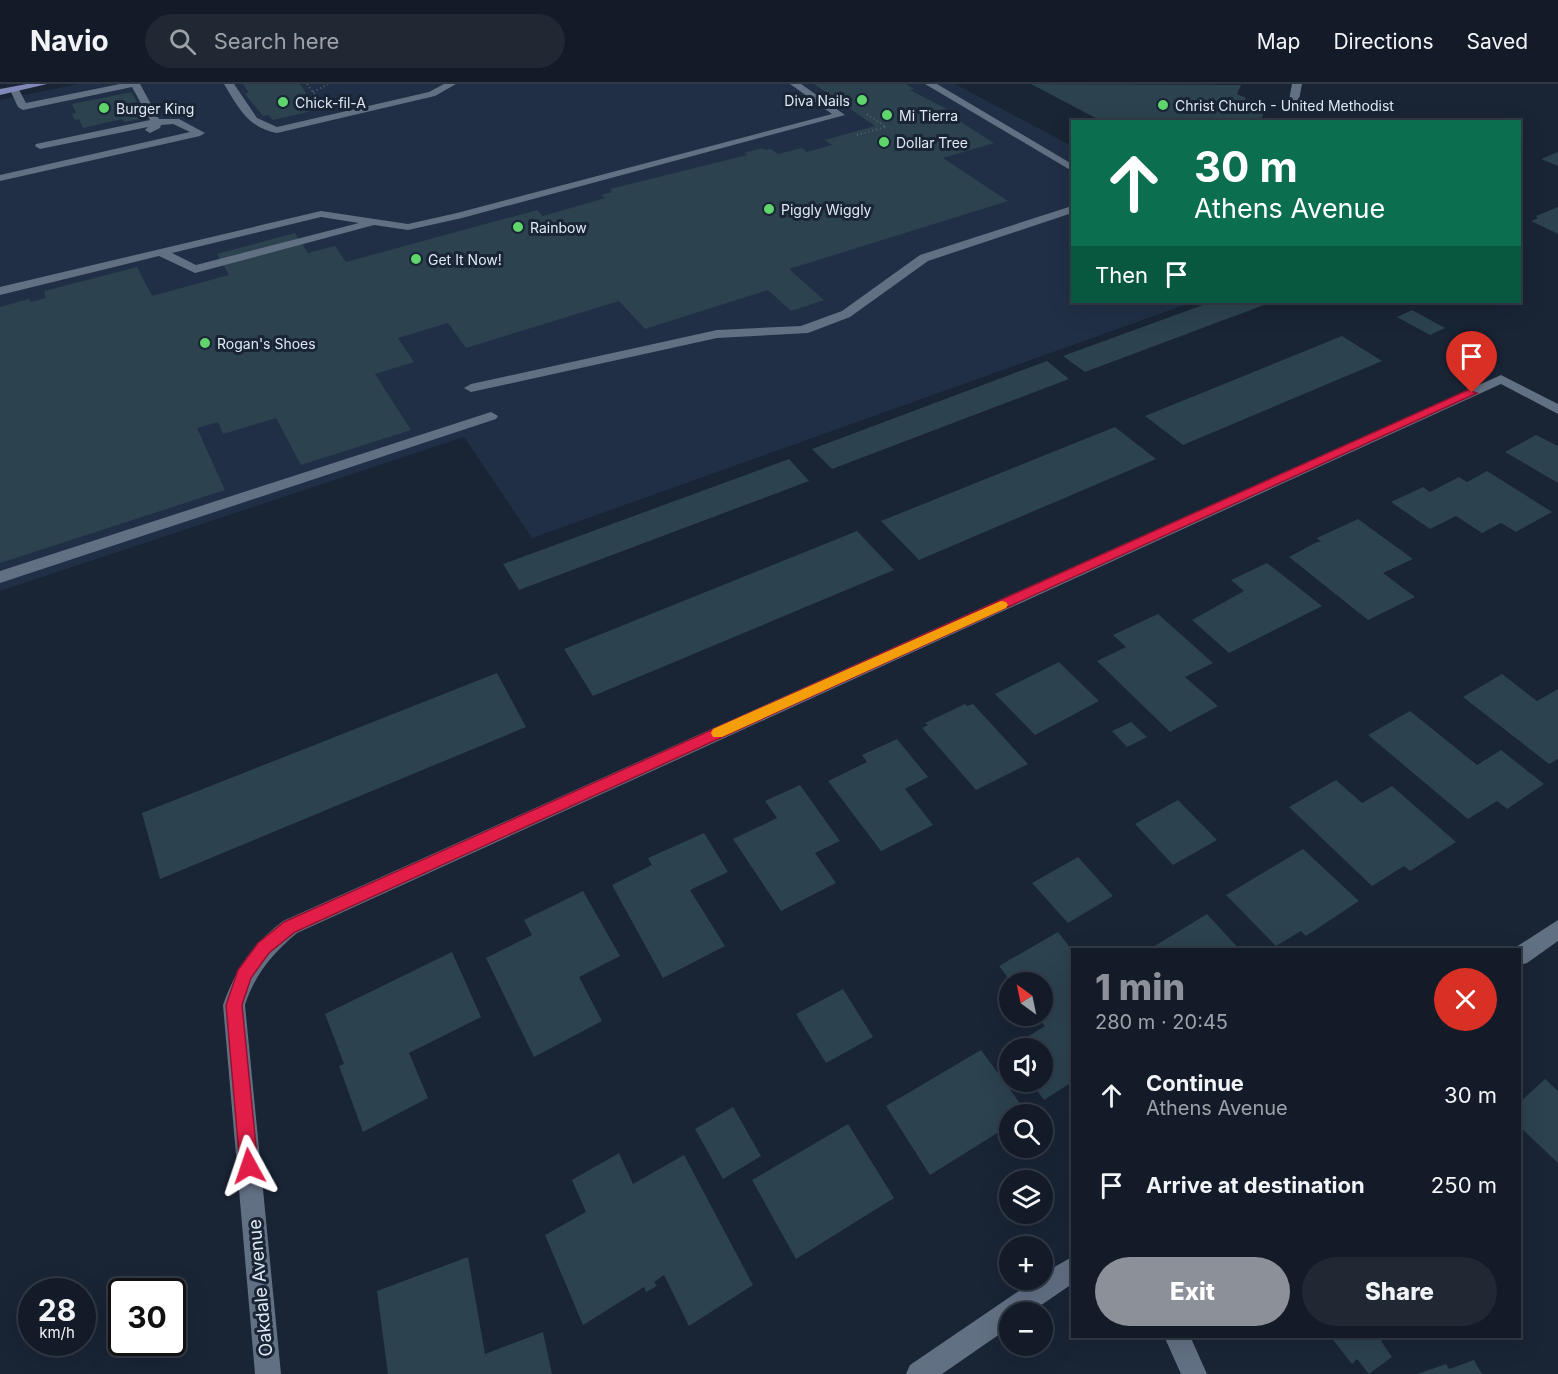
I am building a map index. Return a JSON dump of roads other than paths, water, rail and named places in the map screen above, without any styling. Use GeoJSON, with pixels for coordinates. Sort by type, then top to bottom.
{"type":"FeatureCollection","features":[{"type":"Feature","properties":{"kind":"main road"},"geometry":{"type":"LineString","coordinates":[[0,92],[42,84]]}},
{"type":"Feature","properties":{"kind":"street"},"geometry":{"type":"LineString","coordinates":[[229,84],[254,123],[266,129],[277,130],[432,94],[451,84]]}},
{"type":"Feature","properties":{"kind":"street"},"geometry":{"type":"LineString","coordinates":[[0,291],[321,214],[408,226],[458,216],[840,115],[795,84]]}},
{"type":"Feature","properties":{"kind":"street"},"geometry":{"type":"LineString","coordinates":[[930,84],[1071,167]]}},
{"type":"Feature","properties":{"kind":"street"},"geometry":{"type":"LineString","coordinates":[[1293,105],[1297,84]]}},
{"type":"Feature","properties":{"kind":"street"},"geometry":{"type":"LineString","coordinates":[[15,90],[23,107],[138,85],[156,122],[156,126],[145,134],[42,151]]}},
{"type":"Feature","properties":{"kind":"street"},"geometry":{"type":"LineString","coordinates":[[0,178],[200,133],[174,121],[156,122]]}},
{"type":"Feature","properties":{"kind":"street"},"geometry":{"type":"LineString","coordinates":[[471,388],[717,334],[802,330],[846,314],[924,258],[1071,209]]}},
{"type":"Feature","properties":{"kind":"street"},"geometry":{"type":"LineString","coordinates":[[160,252],[195,269],[376,222]]}},
{"type":"Feature","properties":{"kind":"street","name":"Oakdale Avenue"},"geometry":{"type":"LineString","coordinates":[[268,1374],[234,1005],[244,975],[263,948],[290,927],[1501,379],[1558,410]]}},
{"type":"Feature","properties":{"kind":"street"},"geometry":{"type":"LineString","coordinates":[[0,577],[491,416]]}},
{"type":"Feature","properties":{"kind":"street"},"geometry":{"type":"LineString","coordinates":[[1521,955],[1558,929]]}},
{"type":"Feature","properties":{"kind":"street"},"geometry":{"type":"LineString","coordinates":[[919,1374],[1071,1270]]}},
{"type":"Feature","properties":{"kind":"street"},"geometry":{"type":"LineString","coordinates":[[1178,1338],[1194,1374]]}},
{"type":"Feature","properties":{"kind":"place","name":"Diva Nails"},"geometry":{"type":"Point","coordinates":[862,100]}},
{"type":"Feature","properties":{"kind":"place","name":"Chick-fil-A"},"geometry":{"type":"Point","coordinates":[283,102]}},
{"type":"Feature","properties":{"kind":"place","name":"Christ Church - United Methodist"},"geometry":{"type":"Point","coordinates":[1163,105]}},
{"type":"Feature","properties":{"kind":"place","name":"Burger King"},"geometry":{"type":"Point","coordinates":[104,108]}},
{"type":"Feature","properties":{"kind":"place","name":"Mi Tierra"},"geometry":{"type":"Point","coordinates":[887,115]}},
{"type":"Feature","properties":{"kind":"place","name":"Dollar Tree"},"geometry":{"type":"Point","coordinates":[884,142]}},
{"type":"Feature","properties":{"kind":"place","name":"Piggly Wiggly"},"geometry":{"type":"Point","coordinates":[769,209]}},
{"type":"Feature","properties":{"kind":"place","name":"Rainbow"},"geometry":{"type":"Point","coordinates":[518,227]}},
{"type":"Feature","properties":{"kind":"place","name":"Get It Now!"},"geometry":{"type":"Point","coordinates":[416,259]}},
{"type":"Feature","properties":{"kind":"place","name":"Rogan's Shoes"},"geometry":{"type":"Point","coordinates":[205,343]}}]}
